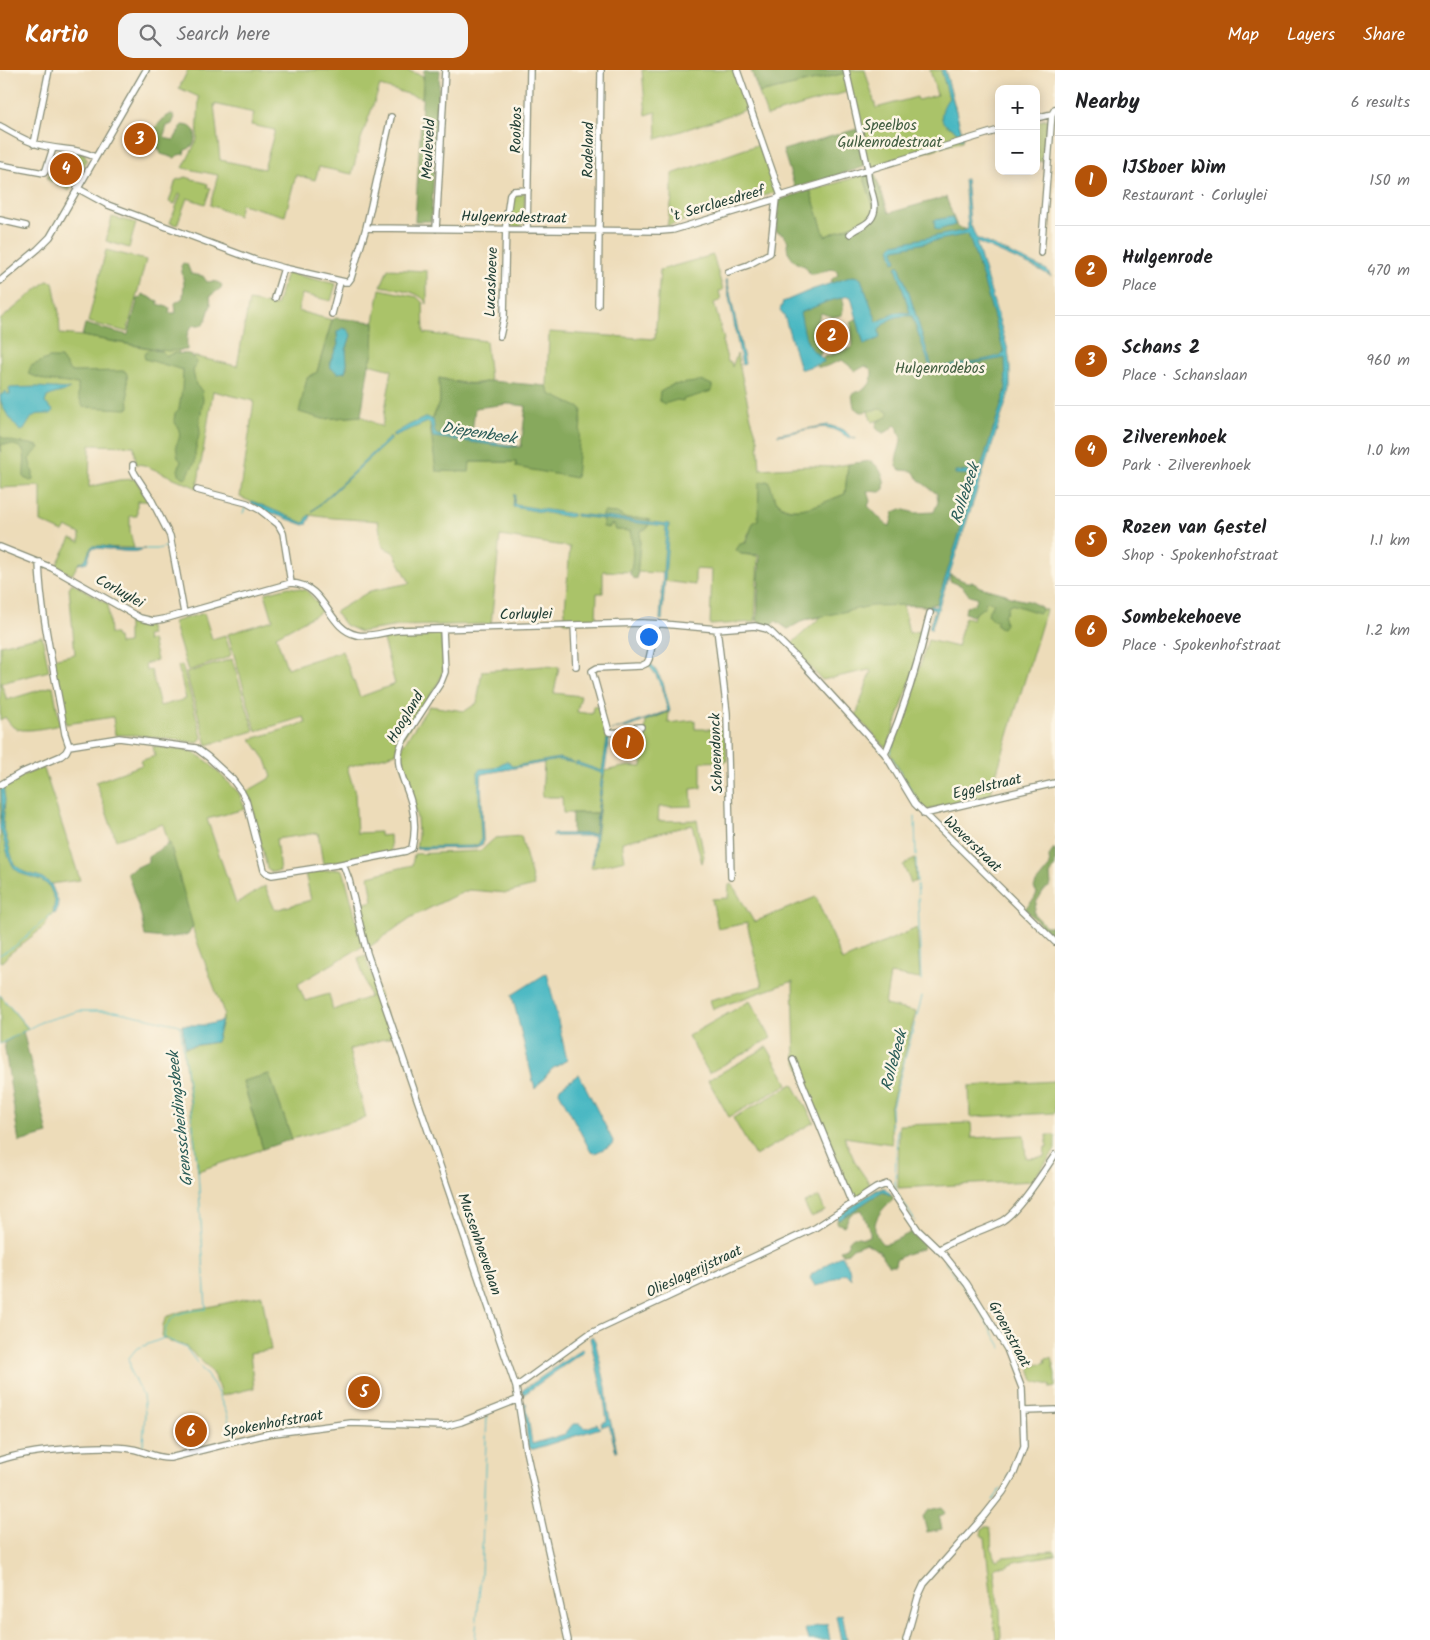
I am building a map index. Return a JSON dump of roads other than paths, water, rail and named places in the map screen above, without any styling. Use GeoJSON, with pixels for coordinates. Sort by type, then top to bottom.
{"type":"FeatureCollection","features":[{"type":"Feature","properties":{"kind":"street"},"geometry":{"type":"LineString","coordinates":[[34,144],[50,70]]}},
{"type":"Feature","properties":{"kind":"street"},"geometry":{"type":"LineString","coordinates":[[0,281],[46,241],[146,70]]}},
{"type":"Feature","properties":{"kind":"street","name":"Meuleveld"},"geometry":{"type":"LineString","coordinates":[[436,229],[445,70]]}},
{"type":"Feature","properties":{"kind":"street","name":"Rooibos"},"geometry":{"type":"LineString","coordinates":[[527,230],[530,70]]}},
{"type":"Feature","properties":{"kind":"street","name":"Rodeland"},"geometry":{"type":"LineString","coordinates":[[598,305],[601,70]]}},
{"type":"Feature","properties":{"kind":"street","name":"'t Serclaesdreef"},"geometry":{"type":"LineString","coordinates":[[737,70],[779,197]]}},
{"type":"Feature","properties":{"kind":"street"},"geometry":{"type":"LineString","coordinates":[[846,70],[875,204],[871,220],[850,234]]}},
{"type":"Feature","properties":{"kind":"street"},"geometry":{"type":"LineString","coordinates":[[1040,116],[1054,111],[1041,253]]}},
{"type":"Feature","properties":{"kind":"street"},"geometry":{"type":"LineString","coordinates":[[77,188],[108,205],[255,260],[340,282],[348,282],[351,278],[366,228],[391,117]]}},
{"type":"Feature","properties":{"kind":"street"},"geometry":{"type":"LineString","coordinates":[[0,126],[34,144],[82,152],[95,157]]}},
{"type":"Feature","properties":{"kind":"street","name":"'t Serclaesdreef"},"geometry":{"type":"LineString","coordinates":[[662,231],[673,230],[995,131]]}},
{"type":"Feature","properties":{"kind":"street"},"geometry":{"type":"LineString","coordinates":[[0,165],[44,173],[53,148]]}},
{"type":"Feature","properties":{"kind":"street"},"geometry":{"type":"LineString","coordinates":[[505,230],[511,192],[528,190]]}},
{"type":"Feature","properties":{"kind":"street"},"geometry":{"type":"LineString","coordinates":[[728,272],[770,253],[779,197]]}},
{"type":"Feature","properties":{"kind":"street"},"geometry":{"type":"LineString","coordinates":[[0,220],[26,226]]}},
{"type":"Feature","properties":{"kind":"street","name":"Hulgenrodestraat"},"geometry":{"type":"LineString","coordinates":[[366,228],[662,231]]}},
{"type":"Feature","properties":{"kind":"street","name":"Lucashoeve"},"geometry":{"type":"LineString","coordinates":[[500,336],[504,318],[505,230]]}},
{"type":"Feature","properties":{"kind":"street"},"geometry":{"type":"LineString","coordinates":[[275,298],[284,268]]}},
{"type":"Feature","properties":{"kind":"street"},"geometry":{"type":"LineString","coordinates":[[332,314],[340,282]]}},
{"type":"Feature","properties":{"kind":"street"},"geometry":{"type":"LineString","coordinates":[[134,465],[133,470],[135,474],[150,497],[170,536],[184,613]]}},
{"type":"Feature","properties":{"kind":"street"},"geometry":{"type":"LineString","coordinates":[[197,490],[247,503],[278,524],[283,533],[290,583]]}},
{"type":"Feature","properties":{"kind":"street","name":"Corluylei"},"geometry":{"type":"LineString","coordinates":[[0,547],[52,568],[140,618],[153,621],[290,583],[302,585],[312,590],[341,626],[356,635],[364,636],[400,630],[574,625],[657,624],[717,629],[755,626],[767,629],[885,754]]}},
{"type":"Feature","properties":{"kind":"street"},"geometry":{"type":"LineString","coordinates":[[39,562],[47,642],[65,734],[70,746]]}},
{"type":"Feature","properties":{"kind":"street"},"geometry":{"type":"LineString","coordinates":[[885,754],[893,736],[917,662],[930,613]]}},
{"type":"Feature","properties":{"kind":"street"},"geometry":{"type":"LineString","coordinates":[[641,727],[635,726],[613,733],[610,732],[592,671],[597,668],[641,666],[647,663],[650,658],[657,624]]}},
{"type":"Feature","properties":{"kind":"street","name":"Corluylei"},"geometry":{"type":"LineString","coordinates":[[574,625],[576,666]]}},
{"type":"Feature","properties":{"kind":"street","name":"Hoogland"},"geometry":{"type":"LineString","coordinates":[[343,864],[406,851],[412,848],[415,831],[412,806],[397,756],[404,739],[441,682],[445,672],[443,629]]}},
{"type":"Feature","properties":{"kind":"street","name":"Schoendonck"},"geometry":{"type":"LineString","coordinates":[[717,629],[727,712],[731,877]]}},
{"type":"Feature","properties":{"kind":"street"},"geometry":{"type":"LineString","coordinates":[[0,785],[21,773],[61,756],[70,746],[119,738],[196,748],[217,764],[241,791],[246,800],[261,862],[267,873],[272,876],[343,864]]}},
{"type":"Feature","properties":{"kind":"street","name":"Weverstraat"},"geometry":{"type":"LineString","coordinates":[[885,754],[915,804],[924,814],[1055,942]]}},
{"type":"Feature","properties":{"kind":"street","name":"Eggelstraat"},"geometry":{"type":"LineString","coordinates":[[924,814],[1055,783]]}},
{"type":"Feature","properties":{"kind":"street","name":"Mussenhoevelaan"},"geometry":{"type":"LineString","coordinates":[[343,864],[349,880],[367,953],[516,1387],[526,1451],[568,1640]]}},
{"type":"Feature","properties":{"kind":"street"},"geometry":{"type":"LineString","coordinates":[[793,1060],[852,1204]]}},
{"type":"Feature","properties":{"kind":"street"},"geometry":{"type":"LineString","coordinates":[[938,1250],[1007,1218],[1023,1200],[1055,1155]]}},
{"type":"Feature","properties":{"kind":"street","name":"Olieslagerijstraat"},"geometry":{"type":"LineString","coordinates":[[516,1387],[589,1334],[815,1228],[876,1188],[887,1184]]}},
{"type":"Feature","properties":{"kind":"street","name":"Groenstraat"},"geometry":{"type":"LineString","coordinates":[[887,1184],[918,1230],[967,1284],[1007,1349],[1022,1388],[1024,1411],[1024,1447],[1014,1472],[1003,1492],[984,1516],[924,1584],[918,1597],[906,1640]]}},
{"type":"Feature","properties":{"kind":"street","name":"Spokenhofstraat"},"geometry":{"type":"LineString","coordinates":[[0,1460],[46,1452],[100,1448],[132,1449],[170,1458],[267,1434],[351,1423],[446,1426],[519,1399]]}},
{"type":"Feature","properties":{"kind":"street"},"geometry":{"type":"LineString","coordinates":[[1024,1411],[1055,1410]]}},
{"type":"Feature","properties":{"kind":"water"},"geometry":{"type":"Polygon","coordinates":[[[941,70],[945,70],[963,138],[960,139],[957,132],[946,125],[942,119],[943,107],[949,98],[941,70]]]}},
{"type":"Feature","properties":{"kind":"water"},"geometry":{"type":"Polygon","coordinates":[[[964,179],[966,179],[970,223],[976,238],[1047,270],[1051,276],[976,242],[1008,350],[1010,390],[931,630],[929,628],[935,610],[928,608],[929,606],[936,607],[978,475],[955,474],[955,471],[971,472],[980,470],[1006,390],[1005,358],[935,370],[936,368],[991,358],[1004,353],[968,234],[896,249],[894,250],[897,261],[894,262],[890,248],[894,244],[967,230],[964,179]]]}},
{"type":"Feature","properties":{"kind":"water"},"geometry":{"type":"Polygon","coordinates":[[[952,217],[955,225],[938,230],[935,229],[934,220],[952,217]]]}},
{"type":"Feature","properties":{"kind":"water"},"geometry":{"type":"Polygon","coordinates":[[[899,265],[933,370],[931,370],[912,316],[902,316],[889,320],[879,330],[880,338],[864,345],[851,297],[848,296],[826,302],[800,313],[805,336],[813,350],[824,362],[800,369],[784,315],[780,310],[783,302],[853,276],[861,279],[877,322],[897,312],[910,313],[896,267],[899,265]]]}},
{"type":"Feature","properties":{"kind":"water"},"geometry":{"type":"Polygon","coordinates":[[[727,279],[745,364],[742,365],[726,281],[727,279]]]}},
{"type":"Feature","properties":{"kind":"water"},"geometry":{"type":"Polygon","coordinates":[[[343,328],[348,330],[351,335],[346,350],[347,363],[345,372],[338,373],[331,368],[330,362],[338,345],[337,332],[343,328]]]}},
{"type":"Feature","properties":{"kind":"water"},"geometry":{"type":"Polygon","coordinates":[[[9,388],[70,389],[47,397],[45,403],[53,410],[51,414],[34,416],[24,430],[20,431],[10,419],[0,396],[6,391],[7,394],[10,394],[9,388]]]}},
{"type":"Feature","properties":{"kind":"water"},"geometry":{"type":"Polygon","coordinates":[[[427,417],[433,420],[437,435],[518,446],[509,447],[433,437],[430,423],[428,422],[394,436],[392,435],[427,417]]]}},
{"type":"Feature","properties":{"kind":"water"},"geometry":{"type":"Polygon","coordinates":[[[828,425],[844,430],[855,439],[824,427],[778,435],[778,434],[828,425]]]}},
{"type":"Feature","properties":{"kind":"water"},"geometry":{"type":"Polygon","coordinates":[[[390,437],[391,439],[312,512],[312,511],[390,437]]]}},
{"type":"Feature","properties":{"kind":"water"},"geometry":{"type":"Polygon","coordinates":[[[514,494],[514,503],[516,505],[573,514],[573,516],[569,517],[513,507],[514,494]]]}},
{"type":"Feature","properties":{"kind":"water"},"geometry":{"type":"Polygon","coordinates":[[[252,501],[304,523],[309,515],[311,516],[307,524],[304,525],[266,511],[251,503],[252,501]]]}},
{"type":"Feature","properties":{"kind":"water"},"geometry":{"type":"Polygon","coordinates":[[[576,514],[669,524],[662,620],[660,620],[666,526],[576,516],[576,514]]]}},
{"type":"Feature","properties":{"kind":"water"},"geometry":{"type":"Polygon","coordinates":[[[92,546],[118,549],[145,549],[127,551],[92,548],[87,562],[78,564],[85,560],[92,546]]]}},
{"type":"Feature","properties":{"kind":"water"},"geometry":{"type":"Polygon","coordinates":[[[650,663],[663,683],[670,711],[629,727],[611,730],[668,711],[659,681],[648,665],[650,663]]]}},
{"type":"Feature","properties":{"kind":"water"},"geometry":{"type":"Polygon","coordinates":[[[608,734],[610,735],[592,864],[594,836],[553,836],[553,834],[595,834],[602,773],[575,764],[576,762],[602,771],[608,734]]]}},
{"type":"Feature","properties":{"kind":"water"},"geometry":{"type":"Polygon","coordinates":[[[559,758],[574,763],[558,760],[482,774],[483,842],[481,845],[473,848],[416,849],[417,847],[473,846],[479,844],[481,839],[478,771],[480,769],[494,768],[506,761],[511,766],[515,766],[559,758]]]}},
{"type":"Feature","properties":{"kind":"water"},"geometry":{"type":"Polygon","coordinates":[[[3,785],[5,800],[3,826],[14,864],[24,872],[41,877],[51,884],[58,901],[55,914],[53,913],[55,900],[49,886],[41,880],[22,874],[15,869],[10,861],[0,828],[2,810],[1,787],[3,785]]]}},
{"type":"Feature","properties":{"kind":"water"},"geometry":{"type":"Polygon","coordinates":[[[547,973],[567,1060],[552,1069],[535,1089],[512,995],[547,973]]]}},
{"type":"Feature","properties":{"kind":"water"},"geometry":{"type":"Polygon","coordinates":[[[222,1021],[216,1042],[185,1047],[182,1025],[206,1025],[222,1021]]]}},
{"type":"Feature","properties":{"kind":"water"},"geometry":{"type":"Polygon","coordinates":[[[579,1074],[613,1141],[612,1145],[595,1153],[591,1152],[559,1092],[560,1088],[579,1074]]]}},
{"type":"Feature","properties":{"kind":"water"},"geometry":{"type":"Polygon","coordinates":[[[885,1188],[891,1194],[889,1195],[884,1191],[881,1192],[839,1220],[837,1218],[867,1196],[885,1188]]]}},
{"type":"Feature","properties":{"kind":"water"},"geometry":{"type":"Polygon","coordinates":[[[842,1255],[849,1268],[851,1279],[845,1273],[825,1284],[815,1286],[810,1278],[812,1274],[842,1255]]]}},
{"type":"Feature","properties":{"kind":"water"},"geometry":{"type":"Polygon","coordinates":[[[592,1336],[595,1341],[606,1387],[608,1410],[616,1452],[609,1425],[602,1426],[601,1423],[607,1421],[590,1338],[592,1336]]]}},
{"type":"Feature","properties":{"kind":"water"},"geometry":{"type":"Polygon","coordinates":[[[582,1349],[584,1351],[523,1395],[523,1390],[582,1349]]]}},
{"type":"Feature","properties":{"kind":"water"},"geometry":{"type":"Polygon","coordinates":[[[524,1403],[526,1403],[532,1444],[565,1434],[573,1424],[580,1424],[586,1428],[597,1424],[600,1428],[531,1449],[528,1446],[524,1403]]]}},
{"type":"Feature","properties":{"kind":"water"},"geometry":{"type":"Polygon","coordinates":[[[842,1614],[847,1639],[841,1640],[836,1616],[842,1614]]]}},
{"type":"Feature","properties":{"kind":"water"},"geometry":{"type":"Polygon","coordinates":[[[827,1624],[830,1640],[808,1640],[805,1629],[827,1624]]]}},
{"type":"Feature","properties":{"kind":"waterway","name":"Diepenbeek"},"geometry":{"type":"LineString","coordinates":[[243,513],[246,506]]}},
{"type":"Feature","properties":{"kind":"waterway","name":"Diepenbeek"},"geometry":{"type":"LineString","coordinates":[[146,549],[169,546]]}},
{"type":"Feature","properties":{"kind":"waterway","name":"Rollebeek"},"geometry":{"type":"LineString","coordinates":[[890,753],[896,735]]}},
{"type":"Feature","properties":{"kind":"waterway","name":"Rollebeek"},"geometry":{"type":"LineString","coordinates":[[892,758],[919,803]]}},
{"type":"Feature","properties":{"kind":"waterway","name":"Rollebeek"},"geometry":{"type":"LineString","coordinates":[[915,816],[916,856]]}},
{"type":"Feature","properties":{"kind":"waterway","name":"Rollebeek"},"geometry":{"type":"LineString","coordinates":[[916,859],[917,882]]}},
{"type":"Feature","properties":{"kind":"waterway","name":"Rollebeek"},"geometry":{"type":"LineString","coordinates":[[917,885],[918,894]]}},
{"type":"Feature","properties":{"kind":"waterway","name":"Rollebeek"},"geometry":{"type":"LineString","coordinates":[[918,897],[921,981]]}},
{"type":"Feature","properties":{"kind":"waterway"},"geometry":{"type":"LineString","coordinates":[[0,955],[17,945],[54,912]]}},
{"type":"Feature","properties":{"kind":"waterway"},"geometry":{"type":"LineString","coordinates":[[0,995],[28,1028]]}},
{"type":"Feature","properties":{"kind":"waterway","name":"Rollebeek"},"geometry":{"type":"LineString","coordinates":[[892,1128],[891,1110],[922,997]]}},
{"type":"Feature","properties":{"kind":"waterway","name":"Grensscheidingsbeek"},"geometry":{"type":"LineString","coordinates":[[0,1044],[41,1022],[79,1011],[115,1011],[180,1025],[198,1171],[206,1309],[178,1314],[168,1322],[164,1338]]}},
{"type":"Feature","properties":{"kind":"waterway","name":"Rollebeek"},"geometry":{"type":"LineString","coordinates":[[897,1129],[895,1183],[896,1191],[900,1198]]}},
{"type":"Feature","properties":{"kind":"waterway","name":"Rollebeek"},"geometry":{"type":"LineString","coordinates":[[903,1202],[915,1221]]}},
{"type":"Feature","properties":{"kind":"waterway","name":"Rollebeek"},"geometry":{"type":"LineString","coordinates":[[945,1262],[972,1298],[1002,1348]]}},
{"type":"Feature","properties":{"kind":"waterway"},"geometry":{"type":"LineString","coordinates":[[143,1445],[145,1413],[143,1396],[131,1373],[129,1358],[136,1349],[164,1338]]}},
{"type":"Feature","properties":{"kind":"waterway"},"geometry":{"type":"LineString","coordinates":[[165,1338],[186,1348],[214,1385],[227,1414],[232,1436]]}},
{"type":"Feature","properties":{"kind":"waterway"},"geometry":{"type":"LineString","coordinates":[[475,1640],[481,1575],[487,1415]]}},
{"type":"Feature","properties":{"kind":"waterway","name":"Rollebeek"},"geometry":{"type":"LineString","coordinates":[[1017,1457],[1021,1444]]}},
{"type":"Feature","properties":{"kind":"waterway","name":"Rollebeek"},"geometry":{"type":"LineString","coordinates":[[1008,1477],[1012,1470]]}},
{"type":"Feature","properties":{"kind":"waterway","name":"Rollebeek"},"geometry":{"type":"LineString","coordinates":[[993,1500],[1001,1489]]}},
{"type":"Feature","properties":{"kind":"waterway","name":"Rollebeek"},"geometry":{"type":"LineString","coordinates":[[927,1576],[942,1559]]}},
{"type":"Feature","properties":{"kind":"waterway","name":"Rollebeek"},"geometry":{"type":"LineString","coordinates":[[917,1593],[920,1585]]}},
{"type":"Feature","properties":{"kind":"waterway","name":"Rollebeek"},"geometry":{"type":"LineString","coordinates":[[902,1640],[911,1612]]}},
{"type":"Feature","properties":{"kind":"place","name":"Schans 2"},"geometry":{"type":"Point","coordinates":[140,139]}},
{"type":"Feature","properties":{"kind":"place","name":"Zilverenhoek"},"geometry":{"type":"Point","coordinates":[66,169]}},
{"type":"Feature","properties":{"kind":"place","name":"Hulgenrode"},"geometry":{"type":"Point","coordinates":[832,336]}},
{"type":"Feature","properties":{"kind":"place","name":"IJSboer Wim"},"geometry":{"type":"Point","coordinates":[628,743]}},
{"type":"Feature","properties":{"kind":"place","name":"Rozen van Gestel"},"geometry":{"type":"Point","coordinates":[364,1392]}},
{"type":"Feature","properties":{"kind":"place","name":"Sombekehoeve"},"geometry":{"type":"Point","coordinates":[191,1431]}},
{"type":"Feature","properties":{"kind":"park label","name":"Speelbos Gulkenrodestraat"},"geometry":{"type":"Point","coordinates":[890,134]}},
{"type":"Feature","properties":{"kind":"park label","name":"Hulgenrodebos"},"geometry":{"type":"Point","coordinates":[940,368]}}]}
